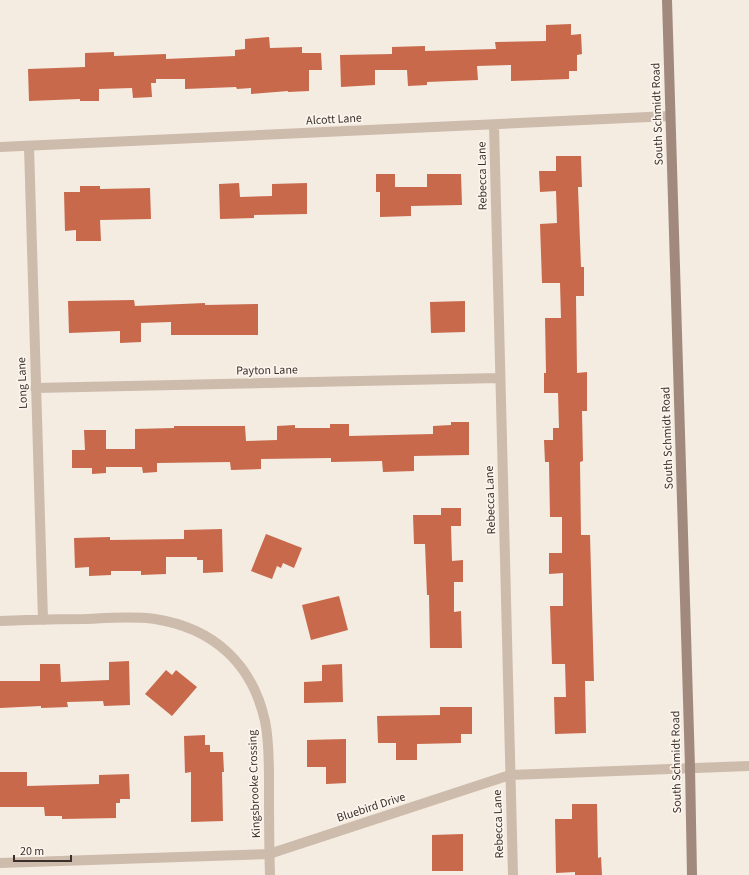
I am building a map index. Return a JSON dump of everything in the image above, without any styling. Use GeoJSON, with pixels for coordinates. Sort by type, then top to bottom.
{"type":"FeatureCollection","features":[{"type":"Feature","properties":{"kind":"street","name":"South Schmidt Road"},"geometry":{"type":"LineString","coordinates":[[667,0],[692,875]]}},
{"type":"Feature","properties":{"kind":"street","name":"Alcott Lane"},"geometry":{"type":"LineString","coordinates":[[0,148],[670,116]]}},
{"type":"Feature","properties":{"kind":"street","name":"Rebecca Lane"},"geometry":{"type":"LineString","coordinates":[[494,125],[499,378],[513,875]]}},
{"type":"Feature","properties":{"kind":"street","name":"Long Lane"},"geometry":{"type":"LineString","coordinates":[[28,146],[43,620]]}},
{"type":"Feature","properties":{"kind":"street","name":"Payton Lane"},"geometry":{"type":"LineString","coordinates":[[35,388],[499,378]]}},
{"type":"Feature","properties":{"kind":"street","name":"Kingsbrooke Crossing"},"geometry":{"type":"LineString","coordinates":[[0,621],[132,618],[155,619],[178,625],[202,634],[228,651],[248,676],[258,697],[265,721],[268,747],[270,875]]}},
{"type":"Feature","properties":{"kind":"street","name":"Bluebird Drive"},"geometry":{"type":"LineString","coordinates":[[0,862],[269,854],[510,775],[749,766]]}},
{"type":"Feature","properties":{"kind":"building"},"geometry":{"type":"Polygon","coordinates":[[[571,24],[571,35],[581,34],[582,54],[577,55],[577,71],[569,71],[569,79],[511,81],[511,65],[477,66],[478,80],[427,82],[427,85],[408,86],[407,70],[375,70],[375,85],[341,87],[340,55],[392,54],[392,47],[425,46],[425,51],[496,49],[495,42],[546,41],[546,25],[571,24]]]}},
{"type":"Feature","properties":{"kind":"building"},"geometry":{"type":"Polygon","coordinates":[[[269,37],[270,48],[302,47],[302,53],[321,53],[322,70],[309,70],[309,91],[251,94],[251,88],[237,89],[236,87],[185,89],[185,79],[156,79],[156,83],[151,83],[152,97],[133,98],[132,88],[99,89],[99,101],[80,101],[80,99],[29,101],[28,69],[85,67],[85,53],[114,52],[114,56],[166,54],[166,59],[235,56],[235,50],[245,49],[245,39],[269,37]]]}},
{"type":"Feature","properties":{"kind":"building"},"geometry":{"type":"Polygon","coordinates":[[[556,156],[581,156],[582,187],[578,187],[581,267],[584,267],[584,296],[576,296],[577,373],[587,372],[587,411],[582,411],[583,461],[580,462],[581,535],[590,535],[594,681],[585,681],[586,733],[555,734],[554,697],[566,697],[565,664],[552,664],[550,606],[563,606],[563,573],[549,574],[549,553],[562,553],[562,517],[550,517],[549,462],[545,462],[544,440],[553,440],[553,428],[559,428],[558,393],[544,393],[544,373],[546,373],[545,318],[561,318],[560,283],[542,283],[540,224],[557,223],[556,191],[540,192],[539,171],[556,171],[556,156]]]}},
{"type":"Feature","properties":{"kind":"building"},"geometry":{"type":"Polygon","coordinates":[[[376,174],[395,174],[395,187],[427,187],[427,174],[461,174],[462,205],[411,206],[411,216],[380,217],[380,192],[376,192],[376,174]]]}},
{"type":"Feature","properties":{"kind":"building"},"geometry":{"type":"Polygon","coordinates":[[[239,183],[240,197],[272,196],[272,184],[307,183],[307,214],[254,215],[254,218],[220,219],[219,184],[239,183]]]}},
{"type":"Feature","properties":{"kind":"building"},"geometry":{"type":"Polygon","coordinates":[[[80,186],[100,186],[100,189],[150,188],[151,219],[100,220],[101,241],[76,241],[76,230],[65,231],[64,192],[80,192],[80,186]]]}},
{"type":"Feature","properties":{"kind":"building"},"geometry":{"type":"Polygon","coordinates":[[[134,300],[135,306],[205,303],[205,305],[258,304],[258,335],[171,335],[171,322],[141,323],[141,342],[120,343],[120,331],[69,333],[68,301],[134,300]]]}},
{"type":"Feature","properties":{"kind":"building"},"geometry":{"type":"Polygon","coordinates":[[[465,301],[465,332],[431,333],[430,302],[465,301]]]}},
{"type":"Feature","properties":{"kind":"building"},"geometry":{"type":"Polygon","coordinates":[[[451,422],[469,422],[469,455],[414,456],[414,471],[383,472],[382,461],[331,462],[331,458],[261,459],[261,469],[231,470],[230,462],[157,463],[157,472],[143,473],[142,467],[106,467],[106,473],[92,474],[92,468],[72,468],[72,450],[85,450],[84,430],[106,430],[106,449],[135,449],[135,429],[174,428],[174,426],[245,426],[246,441],[277,440],[277,426],[295,425],[295,428],[330,428],[330,424],[349,424],[349,436],[433,434],[433,426],[451,425],[451,422]]]}},
{"type":"Feature","properties":{"kind":"building"},"geometry":{"type":"Polygon","coordinates":[[[441,508],[461,508],[461,526],[451,526],[452,561],[463,560],[463,582],[454,582],[454,612],[461,611],[462,648],[430,648],[429,595],[427,595],[425,544],[414,544],[413,515],[441,515],[441,508]]]}},
{"type":"Feature","properties":{"kind":"building"},"geometry":{"type":"Polygon","coordinates":[[[222,529],[223,572],[203,573],[203,560],[197,560],[197,557],[166,557],[166,574],[141,575],[141,571],[111,571],[111,575],[89,576],[89,567],[75,568],[74,538],[110,537],[110,540],[184,539],[184,530],[222,529]]]}},
{"type":"Feature","properties":{"kind":"building"},"geometry":{"type":"Polygon","coordinates":[[[266,534],[302,548],[294,568],[283,563],[281,568],[277,566],[272,579],[251,571],[266,534]]]}},
{"type":"Feature","properties":{"kind":"building"},"geometry":{"type":"Polygon","coordinates":[[[339,596],[348,630],[311,640],[302,605],[339,596]]]}},
{"type":"Feature","properties":{"kind":"building"},"geometry":{"type":"Polygon","coordinates":[[[129,661],[130,705],[104,706],[103,701],[67,702],[68,707],[41,708],[41,706],[0,708],[0,681],[40,681],[40,664],[60,664],[61,682],[109,680],[109,662],[129,661]]]}},
{"type":"Feature","properties":{"kind":"building"},"geometry":{"type":"Polygon","coordinates":[[[342,664],[343,702],[304,703],[304,682],[322,681],[322,665],[342,664]]]}},
{"type":"Feature","properties":{"kind":"building"},"geometry":{"type":"Polygon","coordinates":[[[166,670],[172,675],[176,670],[197,687],[172,716],[145,694],[166,670]]]}},
{"type":"Feature","properties":{"kind":"building"},"geometry":{"type":"Polygon","coordinates":[[[440,707],[472,707],[472,734],[461,734],[461,743],[417,744],[417,760],[396,760],[396,743],[378,743],[377,716],[440,715],[440,707]]]}},
{"type":"Feature","properties":{"kind":"building"},"geometry":{"type":"Polygon","coordinates":[[[205,735],[205,745],[210,745],[210,752],[223,752],[223,821],[191,822],[191,772],[185,773],[184,736],[205,735]]]}},
{"type":"Feature","properties":{"kind":"building"},"geometry":{"type":"Polygon","coordinates":[[[346,739],[346,783],[326,784],[326,767],[307,767],[307,740],[346,739]]]}},
{"type":"Feature","properties":{"kind":"building"},"geometry":{"type":"Polygon","coordinates":[[[0,772],[27,772],[27,786],[99,784],[99,775],[129,774],[130,799],[120,799],[120,803],[116,803],[116,818],[62,819],[62,816],[45,816],[44,807],[0,807],[0,772]]]}},
{"type":"Feature","properties":{"kind":"building"},"geometry":{"type":"Polygon","coordinates":[[[572,804],[597,804],[598,858],[601,857],[602,875],[575,875],[575,872],[556,873],[555,819],[572,819],[572,804]]]}},
{"type":"Feature","properties":{"kind":"building"},"geometry":{"type":"Polygon","coordinates":[[[463,834],[463,871],[432,871],[432,835],[463,834]]]}}]}
